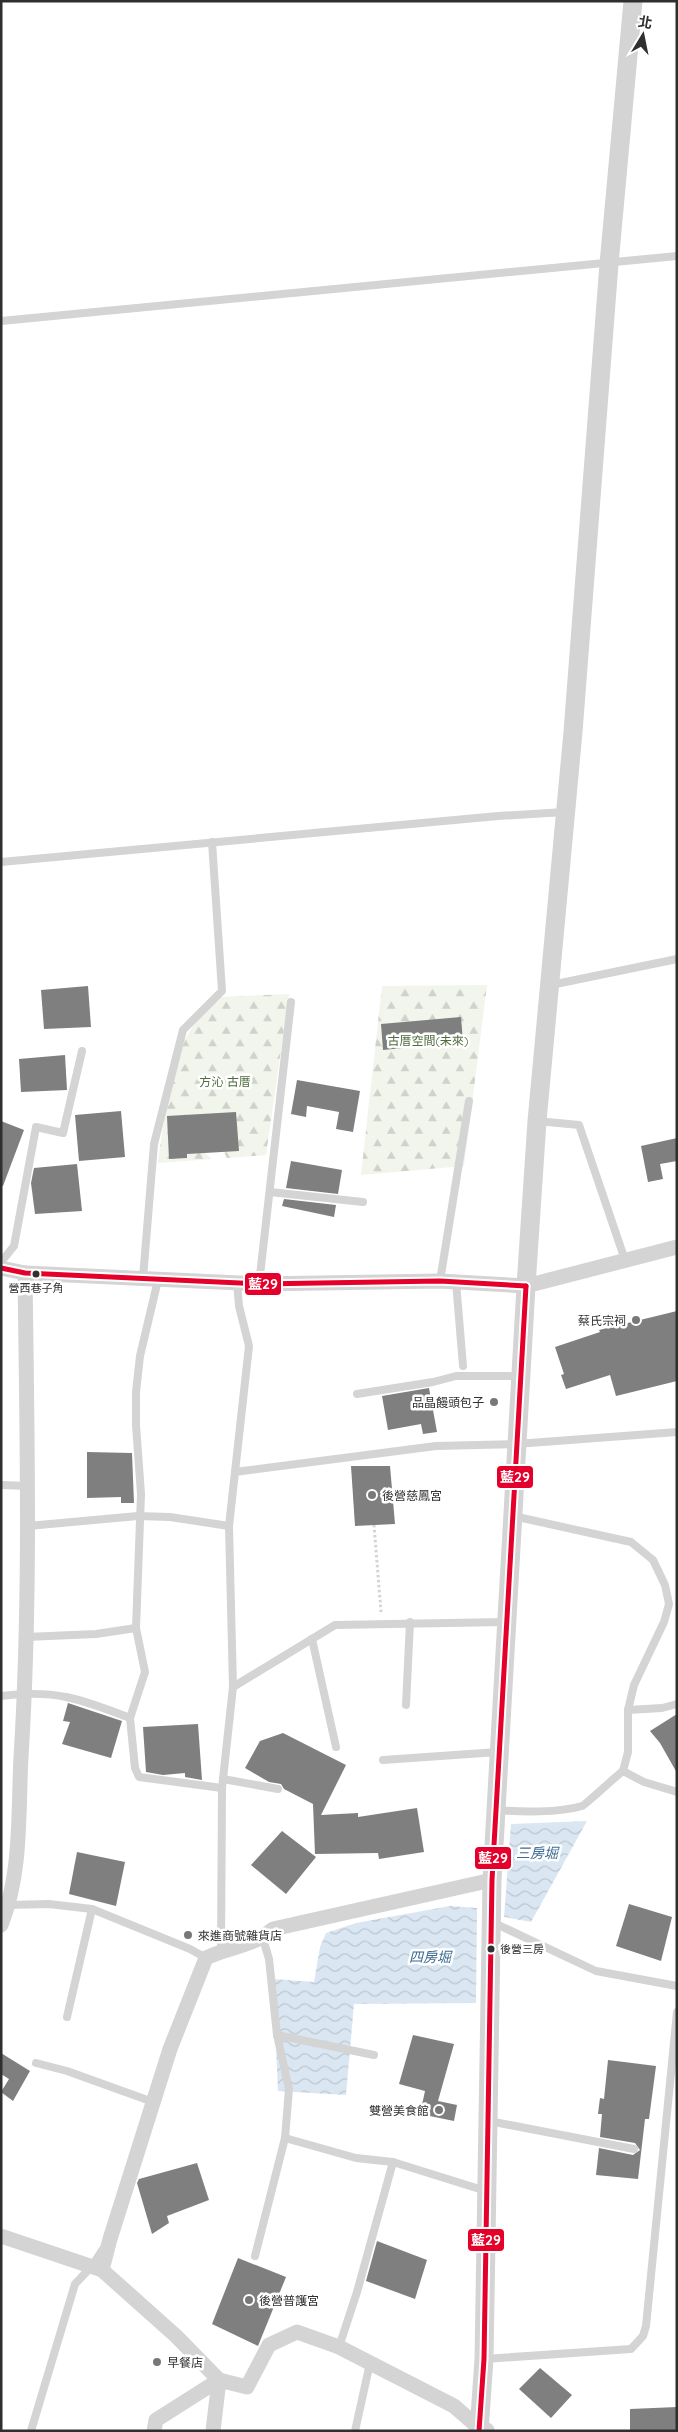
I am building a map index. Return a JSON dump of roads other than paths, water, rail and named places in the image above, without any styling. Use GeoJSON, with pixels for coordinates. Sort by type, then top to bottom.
{"type":"FeatureCollection","features":[{"type":"Feature","properties":{"kind":"street"},"geometry":{"type":"LineString","coordinates":[[482,2430],[490,1922],[516,1444],[537,1121],[565,812],[609,264],[634,1]]}},
{"type":"Feature","properties":{"kind":"street"},"geometry":{"type":"LineString","coordinates":[[1,1268],[25,1273],[259,1284],[456,1282],[526,1286],[677,1247]]}},
{"type":"Feature","properties":{"kind":"street"},"geometry":{"type":"LineString","coordinates":[[1,1926],[15,1871],[25,1693],[28,1486],[25,1273]]}},
{"type":"Feature","properties":{"kind":"street"},"geometry":{"type":"LineString","coordinates":[[97,2268],[110,2239],[170,2049],[206,1958],[221,1950],[263,1939],[273,1929],[492,1880]]}},
{"type":"Feature","properties":{"kind":"street"},"geometry":{"type":"LineString","coordinates":[[1,2236],[97,2268],[176,2336],[219,2380],[247,2388],[269,2345],[297,2332],[339,2347],[454,2406],[482,2430]]}},
{"type":"Feature","properties":{"kind":"street"},"geometry":{"type":"LineString","coordinates":[[154,2431],[156,2420],[219,2380]]}},
{"type":"Feature","properties":{"kind":"street"},"geometry":{"type":"LineString","coordinates":[[213,2431],[219,2380]]}},
{"type":"Feature","properties":{"kind":"lane"},"geometry":{"type":"LineString","coordinates":[[1,320],[609,264],[677,256]]}},
{"type":"Feature","properties":{"kind":"lane"},"geometry":{"type":"LineString","coordinates":[[1,862],[498,816],[565,812]]}},
{"type":"Feature","properties":{"kind":"lane"},"geometry":{"type":"LineString","coordinates":[[143,1278],[154,1144],[183,1030],[222,991],[212,842]]}},
{"type":"Feature","properties":{"kind":"lane"},"geometry":{"type":"LineString","coordinates":[[549,985],[677,959]]}},
{"type":"Feature","properties":{"kind":"lane"},"geometry":{"type":"LineString","coordinates":[[259,1284],[291,1002]]}},
{"type":"Feature","properties":{"kind":"lane"},"geometry":{"type":"LineString","coordinates":[[1,1262],[14,1246],[36,1127],[63,1133],[82,1051]]}},
{"type":"Feature","properties":{"kind":"lane"},"geometry":{"type":"LineString","coordinates":[[440,1282],[469,1101]]}},
{"type":"Feature","properties":{"kind":"lane"},"geometry":{"type":"LineString","coordinates":[[537,1121],[579,1125],[625,1260]]}},
{"type":"Feature","properties":{"kind":"lane"},"geometry":{"type":"LineString","coordinates":[[270,1192],[363,1202]]}},
{"type":"Feature","properties":{"kind":"lane"},"geometry":{"type":"LineString","coordinates":[[158,1280],[140,1356],[136,1392],[136,1424],[141,1494],[138,1516],[136,1628],[145,1672],[130,1718],[134,1768],[138,1777],[222,1788]]}},
{"type":"Feature","properties":{"kind":"lane"},"geometry":{"type":"LineString","coordinates":[[456,1282],[463,1366]]}},
{"type":"Feature","properties":{"kind":"lane"},"geometry":{"type":"LineString","coordinates":[[221,1950],[222,1788],[233,1687],[230,1526],[249,1346],[239,1306],[237,1283]]}},
{"type":"Feature","properties":{"kind":"lane"},"geometry":{"type":"LineString","coordinates":[[357,1394],[433,1382],[456,1376],[521,1376]]}},
{"type":"Feature","properties":{"kind":"lane"},"geometry":{"type":"LineString","coordinates":[[235,1472],[436,1446],[516,1444],[677,1432]]}},
{"type":"Feature","properties":{"kind":"lane"},"geometry":{"type":"LineString","coordinates":[[1,1484],[28,1486]]}},
{"type":"Feature","properties":{"kind":"lane"},"geometry":{"type":"LineString","coordinates":[[28,1526],[138,1516],[230,1526]]}},
{"type":"Feature","properties":{"kind":"lane"},"geometry":{"type":"LineString","coordinates":[[496,1810],[526,1813],[583,1806],[602,1787],[623,1771],[628,1752],[628,1710],[634,1685],[664,1622],[669,1604],[665,1585],[653,1560],[645,1551],[631,1542],[512,1516]]}},
{"type":"Feature","properties":{"kind":"lane"},"geometry":{"type":"LineString","coordinates":[[233,1687],[335,1625],[410,1622],[505,1622]]}},
{"type":"Feature","properties":{"kind":"lane"},"geometry":{"type":"LineString","coordinates":[[406,1705],[410,1622]]}},
{"type":"Feature","properties":{"kind":"lane"},"geometry":{"type":"LineString","coordinates":[[26,1637],[96,1634],[136,1628]]}},
{"type":"Feature","properties":{"kind":"lane"},"geometry":{"type":"LineString","coordinates":[[312,1639],[336,1747]]}},
{"type":"Feature","properties":{"kind":"lane"},"geometry":{"type":"LineString","coordinates":[[1,1696],[43,1692],[80,1698],[130,1718]]}},
{"type":"Feature","properties":{"kind":"lane"},"geometry":{"type":"LineString","coordinates":[[628,1710],[662,1708],[677,1704]]}},
{"type":"Feature","properties":{"kind":"lane"},"geometry":{"type":"LineString","coordinates":[[383,1760],[500,1752]]}},
{"type":"Feature","properties":{"kind":"lane"},"geometry":{"type":"LineString","coordinates":[[623,1771],[644,1782],[677,1792]]}},
{"type":"Feature","properties":{"kind":"lane"},"geometry":{"type":"LineString","coordinates":[[223,1779],[278,1789]]}},
{"type":"Feature","properties":{"kind":"lane"},"geometry":{"type":"LineString","coordinates":[[5,1905],[49,1904],[92,1909],[190,1949],[206,1958]]}},
{"type":"Feature","properties":{"kind":"lane"},"geometry":{"type":"LineString","coordinates":[[67,2017],[92,1909]]}},
{"type":"Feature","properties":{"kind":"lane"},"geometry":{"type":"LineString","coordinates":[[490,1922],[596,1971],[677,1986]]}},
{"type":"Feature","properties":{"kind":"lane"},"geometry":{"type":"LineString","coordinates":[[255,2256],[285,2138],[289,2089],[277,2035],[269,1959],[263,1939]]}},
{"type":"Feature","properties":{"kind":"lane"},"geometry":{"type":"LineString","coordinates":[[484,2359],[630,2349],[643,2336],[646,2326],[677,2012]]}},
{"type":"Feature","properties":{"kind":"lane"},"geometry":{"type":"LineString","coordinates":[[277,2035],[374,2055]]}},
{"type":"Feature","properties":{"kind":"lane"},"geometry":{"type":"LineString","coordinates":[[36,2063],[67,2071],[153,2102]]}},
{"type":"Feature","properties":{"kind":"lane"},"geometry":{"type":"LineString","coordinates":[[487,2120],[634,2149]]}},
{"type":"Feature","properties":{"kind":"lane"},"geometry":{"type":"LineString","coordinates":[[285,2138],[356,2158],[393,2162],[487,2192]]}},
{"type":"Feature","properties":{"kind":"lane"},"geometry":{"type":"LineString","coordinates":[[339,2347],[357,2292],[393,2162]]}},
{"type":"Feature","properties":{"kind":"lane"},"geometry":{"type":"LineString","coordinates":[[31,2431],[75,2284],[97,2268]]}},
{"type":"Feature","properties":{"kind":"lane"},"geometry":{"type":"LineString","coordinates":[[355,2431],[370,2363]]}},
{"type":"Feature","properties":{"kind":"water","name":"三房堀"},"geometry":{"type":"Polygon","coordinates":[[[587,1821],[531,1922],[504,1917],[511,1824],[587,1821]]]}},
{"type":"Feature","properties":{"kind":"water","name":"四房堀"},"geometry":{"type":"Polygon","coordinates":[[[450,1906],[477,1908],[476,2003],[354,2004],[346,2095],[278,2091],[273,1979],[314,1982],[320,1947],[326,1933],[356,1923],[450,1906]]]}},
{"type":"Feature","properties":{"kind":"place","name":"營西巷子角"},"geometry":{"type":"Point","coordinates":[36,1274]}},
{"type":"Feature","properties":{"kind":"place","name":"蔡氏宗祠"},"geometry":{"type":"Point","coordinates":[636,1320]}},
{"type":"Feature","properties":{"kind":"place","name":"品晶饅頭包子"},"geometry":{"type":"Point","coordinates":[494,1402]}},
{"type":"Feature","properties":{"kind":"place","name":"後營慈鳳宮"},"geometry":{"type":"Point","coordinates":[372,1495]}},
{"type":"Feature","properties":{"kind":"place","name":"來進商號雜貨店"},"geometry":{"type":"Point","coordinates":[188,1935]}},
{"type":"Feature","properties":{"kind":"place","name":"後營三房"},"geometry":{"type":"Point","coordinates":[491,1949]}},
{"type":"Feature","properties":{"kind":"place","name":"雙營美食館"},"geometry":{"type":"Point","coordinates":[439,2110]}},
{"type":"Feature","properties":{"kind":"place","name":"後營普護宮"},"geometry":{"type":"Point","coordinates":[249,2300]}},
{"type":"Feature","properties":{"kind":"place","name":"早餐店"},"geometry":{"type":"Point","coordinates":[157,2362]}},
{"type":"Feature","properties":{"kind":"park label","name":"古厝空間(未來)"},"geometry":{"type":"Point","coordinates":[428,1040]}},
{"type":"Feature","properties":{"kind":"park label","name":"方沁 古厝"},"geometry":{"type":"Point","coordinates":[225,1081]}}]}
